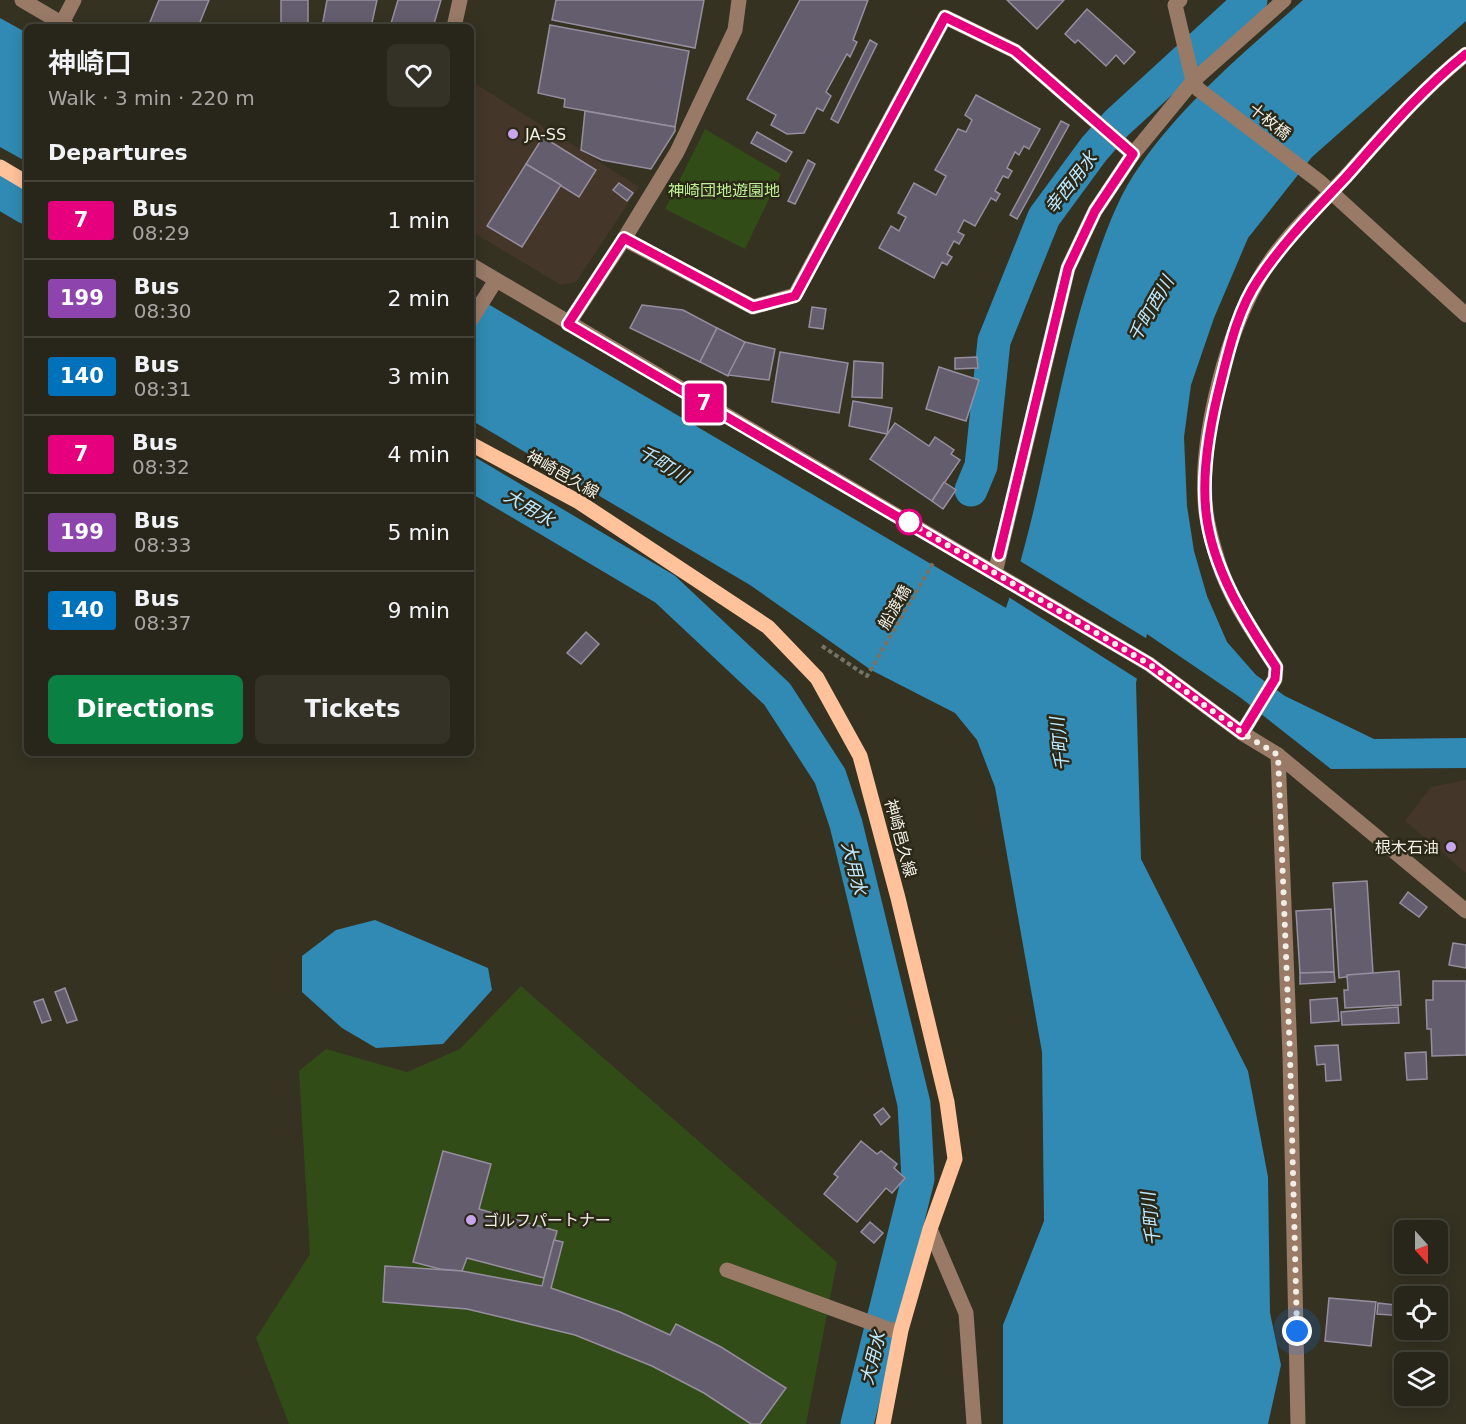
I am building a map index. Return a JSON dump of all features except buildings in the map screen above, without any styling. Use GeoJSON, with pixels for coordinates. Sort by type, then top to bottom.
{"type":"FeatureCollection","features":[{"type":"Feature","properties":{"kind":"main road"},"geometry":{"type":"LineString","coordinates":[[0,167],[24,181]]}},
{"type":"Feature","properties":{"kind":"main road","name":"神崎邑久線"},"geometry":{"type":"LineString","coordinates":[[474,446],[579,502],[768,627],[817,678],[860,756],[898,898],[947,1102],[955,1159],[896,1330],[883,1424]]}},
{"type":"Feature","properties":{"kind":"street"},"geometry":{"type":"LineString","coordinates":[[22,0],[63,24]]}},
{"type":"Feature","properties":{"kind":"street"},"geometry":{"type":"LineString","coordinates":[[65,24],[74,0]]}},
{"type":"Feature","properties":{"kind":"street"},"geometry":{"type":"LineString","coordinates":[[455,24],[460,0]]}},
{"type":"Feature","properties":{"kind":"street"},"geometry":{"type":"LineString","coordinates":[[568,324],[624,238],[682,142],[735,30],[739,0]]}},
{"type":"Feature","properties":{"kind":"street"},"geometry":{"type":"LineString","coordinates":[[995,573],[1068,268],[1095,211],[1133,154],[1194,81],[1284,0]]}},
{"type":"Feature","properties":{"kind":"street"},"geometry":{"type":"LineString","coordinates":[[1175,2],[1194,81]]}},
{"type":"Feature","properties":{"kind":"street"},"geometry":{"type":"LineString","coordinates":[[624,238],[753,307],[795,296],[945,17],[1015,51],[1133,154]]}},
{"type":"Feature","properties":{"kind":"street"},"geometry":{"type":"LineString","coordinates":[[1242,733],[1275,679],[1276,667],[1242,615],[1220,566],[1206,512],[1207,451],[1215,405],[1232,338],[1256,282],[1326,187],[1434,80],[1466,54]]}},
{"type":"Feature","properties":{"kind":"street","name":"十枚橋"},"geometry":{"type":"LineString","coordinates":[[1194,81],[1326,187],[1466,315]]}},
{"type":"Feature","properties":{"kind":"street"},"geometry":{"type":"LineString","coordinates":[[474,267],[1149,664],[1242,733],[1278,755],[1466,911]]}},
{"type":"Feature","properties":{"kind":"street"},"geometry":{"type":"LineString","coordinates":[[474,315],[496,280]]}},
{"type":"Feature","properties":{"kind":"street"},"geometry":{"type":"LineString","coordinates":[[1278,755],[1290,1055],[1298,1424]]}},
{"type":"Feature","properties":{"kind":"street"},"geometry":{"type":"LineString","coordinates":[[930,1228],[966,1313],[974,1424]]}},
{"type":"Feature","properties":{"kind":"street"},"geometry":{"type":"LineString","coordinates":[[727,1270],[896,1330]]}},
{"type":"Feature","properties":{"kind":"path","name":"船渡橋"},"geometry":{"type":"LineString","coordinates":[[871,670],[937,556]]}},
{"type":"Feature","properties":{"kind":"shaded area","name":"JA-SS"},"geometry":{"type":"Polygon","coordinates":[[[474,83],[639,187],[576,282],[561,285],[474,233],[474,83]]]}},
{"type":"Feature","properties":{"kind":"shaded area","name":"根木石油"},"geometry":{"type":"Polygon","coordinates":[[[1466,780],[1466,873],[1405,821],[1431,787],[1466,780]]]}},
{"type":"Feature","properties":{"kind":"green space","name":"神崎団地遊園地"},"geometry":{"type":"Polygon","coordinates":[[[705,129],[781,174],[745,249],[665,209],[705,129]]]}},
{"type":"Feature","properties":{"kind":"green space","name":"ゴルフパートナー"},"geometry":{"type":"Polygon","coordinates":[[[521,986],[837,1262],[806,1424],[289,1424],[256,1338],[310,1254],[299,1071],[326,1049],[407,1072],[460,1049],[521,986]]]}},
{"type":"Feature","properties":{"kind":"water"},"geometry":{"type":"Polygon","coordinates":[[[1303,0],[1466,0],[1466,21],[1312,157],[1248,238],[1214,318],[1191,385],[1184,437],[1187,506],[1194,551],[1207,596],[1227,642],[1256,675],[1285,696],[1374,739],[1466,738],[1466,768],[1331,769],[1241,698],[1147,634],[1136,683],[1141,859],[1248,1071],[1268,1177],[1270,1313],[1281,1365],[1268,1424],[1003,1424],[1003,1325],[1044,1221],[1042,1052],[995,787],[977,740],[955,713],[871,670],[750,585],[474,422],[474,296],[1006,608],[1030,523],[1081,308],[1114,213],[1133,176],[1159,141],[1197,97],[1303,0]]]}},
{"type":"Feature","properties":{"kind":"water"},"geometry":{"type":"Polygon","coordinates":[[[0,18],[24,31],[24,160],[0,147],[0,18]]]}},
{"type":"Feature","properties":{"kind":"water"},"geometry":{"type":"Polygon","coordinates":[[[375,920],[488,968],[492,990],[443,1044],[376,1048],[342,1028],[302,992],[302,956],[336,930],[375,920]]]}},
{"type":"Feature","properties":{"kind":"pier"},"geometry":{"type":"Polygon","coordinates":[[[1020,561],[1149,640],[1139,680],[1007,596],[1020,561]]]}},
{"type":"Feature","properties":{"kind":"waterway","name":"幸西用水"},"geometry":{"type":"LineString","coordinates":[[971,490],[981,466],[994,341],[1044,217],[1094,149],[1117,123],[1251,0]]}},
{"type":"Feature","properties":{"kind":"waterway","name":"大用水"},"geometry":{"type":"LineString","coordinates":[[0,192],[24,206]]}},
{"type":"Feature","properties":{"kind":"waterway","name":"大用水"},"geometry":{"type":"LineString","coordinates":[[474,476],[665,589],[777,694],[830,776],[846,824],[914,1104],[918,1179],[857,1424]]}},
{"type":"Feature","properties":{"kind":"bus line","name":"7"},"geometry":{"type":"LineString","coordinates":[[999,555],[1068,268],[1095,211],[1133,154],[1015,51],[945,17],[795,296],[753,307],[624,238],[568,324],[1013,582],[1149,664],[1242,733],[1275,679],[1276,667],[1242,615],[1220,566],[1206,512],[1207,451],[1215,405],[1232,338],[1256,282],[1291,234],[1434,80],[1466,54]]}},
{"type":"Feature","properties":{"kind":"place","name":"JA-SS"},"geometry":{"type":"Point","coordinates":[513,134]}},
{"type":"Feature","properties":{"kind":"place","name":"根木石油"},"geometry":{"type":"Point","coordinates":[1451,847]}},
{"type":"Feature","properties":{"kind":"place","name":"ゴルフパートナー"},"geometry":{"type":"Point","coordinates":[471,1220]}},
{"type":"Feature","properties":{"kind":"route"},"geometry":{"type":"LineString","coordinates":[[909,522],[905,520],[1149,664],[1242,733],[1278,755],[1290,1055],[1297,1331]]}},
{"type":"Feature","properties":{"kind":"water label","name":"千町西川"},"geometry":{"type":"Point","coordinates":[1151,309]}},
{"type":"Feature","properties":{"kind":"water label","name":"千町川"},"geometry":{"type":"Point","coordinates":[663,464]}},
{"type":"Feature","properties":{"kind":"water label","name":"千町川"},"geometry":{"type":"Point","coordinates":[1060,744]}},
{"type":"Feature","properties":{"kind":"water label","name":"千町川"},"geometry":{"type":"Point","coordinates":[1151,1219]}}]}
